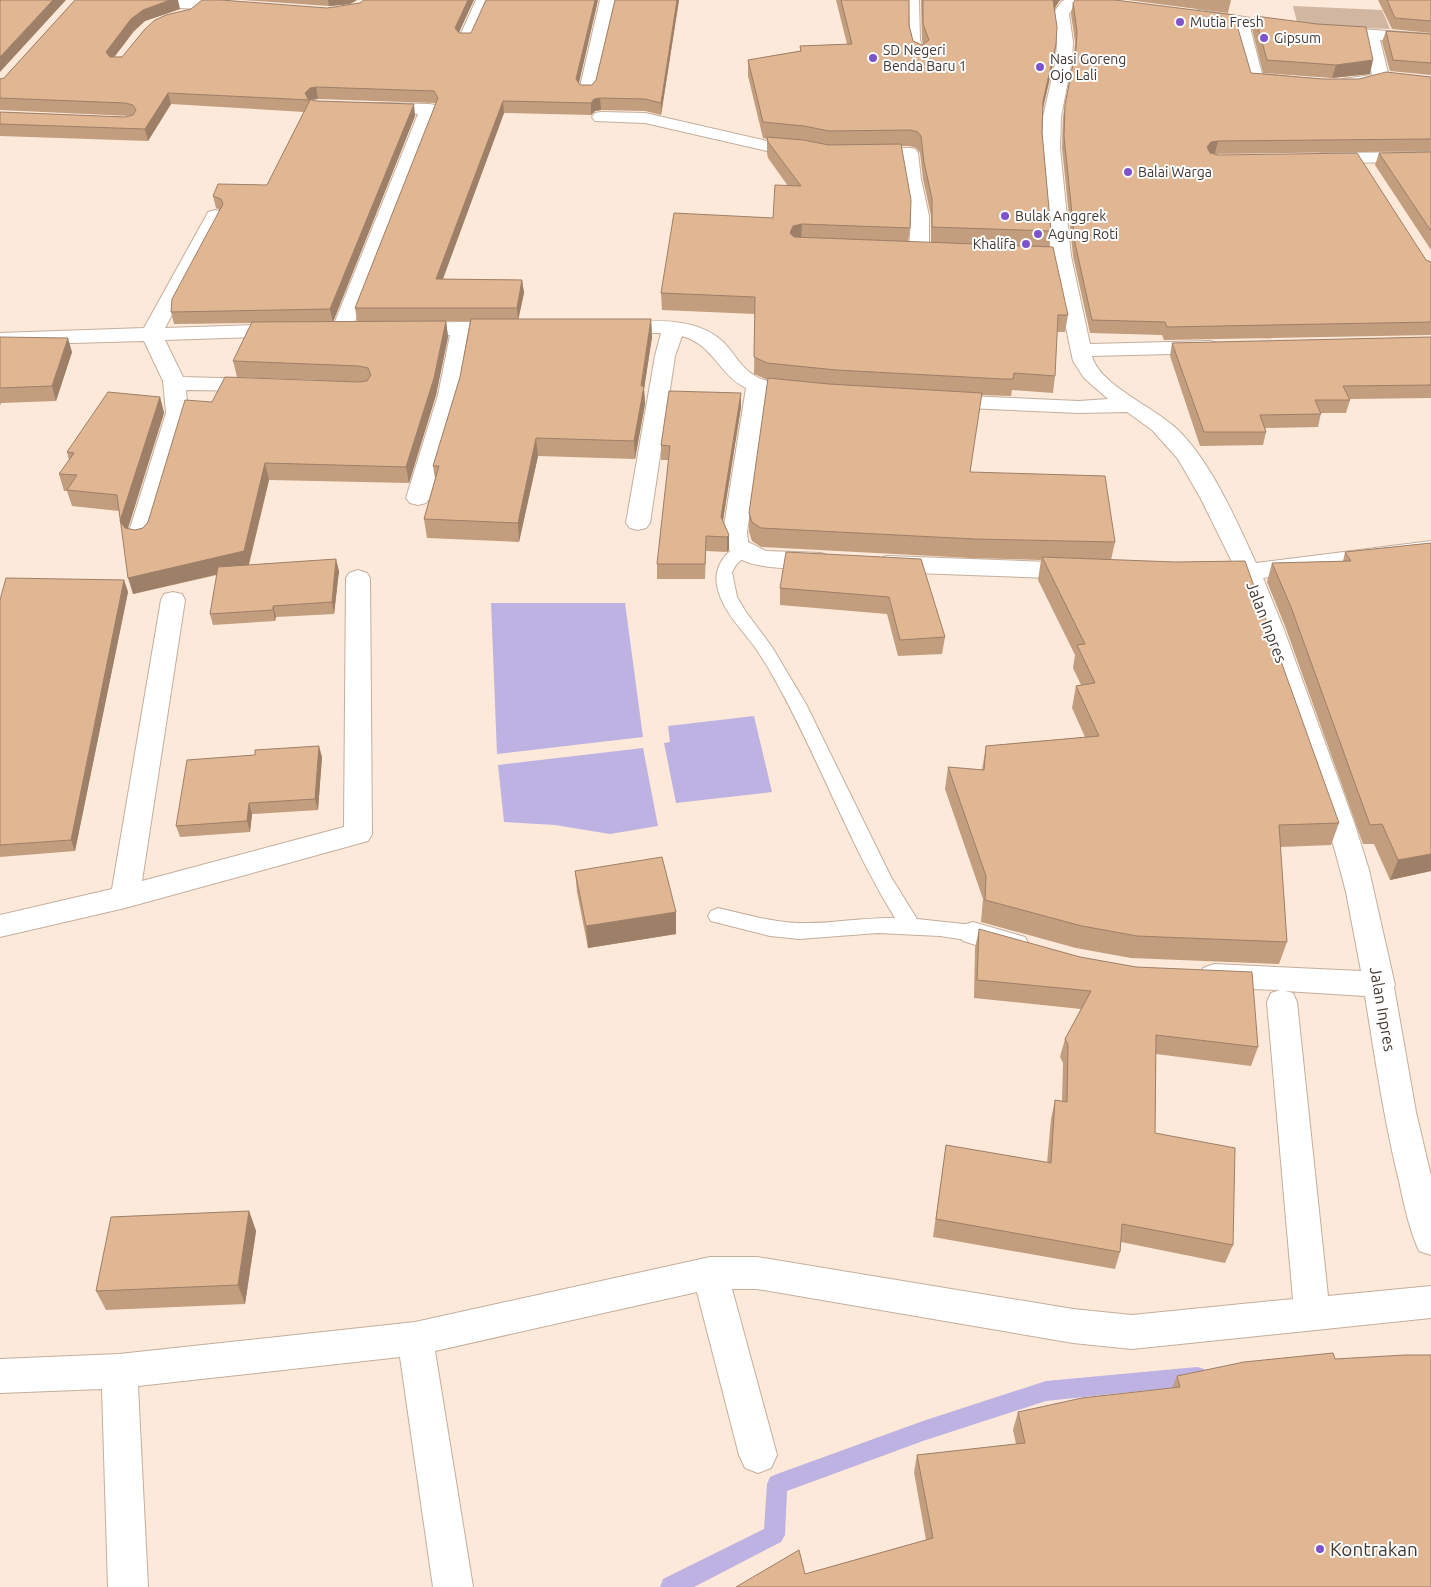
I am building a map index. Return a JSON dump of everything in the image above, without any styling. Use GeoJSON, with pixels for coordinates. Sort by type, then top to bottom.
{"type":"FeatureCollection","features":[{"type":"Feature","properties":{"kind":"street"},"geometry":{"type":"LineString","coordinates":[[125,0],[206,3],[250,7]]}},
{"type":"Feature","properties":{"kind":"street"},"geometry":{"type":"LineString","coordinates":[[466,40],[484,0]]}},
{"type":"Feature","properties":{"kind":"street"},"geometry":{"type":"LineString","coordinates":[[587,91],[608,0]]}},
{"type":"Feature","properties":{"kind":"street","name":"Jalan Inpres"},"geometry":{"type":"LineString","coordinates":[[1083,1],[1067,5],[1061,14],[1064,42],[1063,72],[1054,109],[1051,133],[1051,256],[1082,361],[1090,374],[1107,390],[1161,425],[1179,445],[1204,486],[1248,572],[1262,605],[1350,852],[1380,985],[1403,1125],[1431,1240]]}},
{"type":"Feature","properties":{"kind":"street"},"geometry":{"type":"LineString","coordinates":[[179,18],[189,15],[206,3]]}},
{"type":"Feature","properties":{"kind":"street"},"geometry":{"type":"LineString","coordinates":[[1186,14],[1310,30],[1431,39]]}},
{"type":"Feature","properties":{"kind":"street"},"geometry":{"type":"LineString","coordinates":[[1240,21],[1255,79],[1303,82]]}},
{"type":"Feature","properties":{"kind":"street"},"geometry":{"type":"LineString","coordinates":[[1332,83],[1374,82],[1388,78],[1371,36]]}},
{"type":"Feature","properties":{"kind":"street"},"geometry":{"type":"LineString","coordinates":[[0,339],[333,329],[350,306],[429,109],[355,107]]}},
{"type":"Feature","properties":{"kind":"street"},"geometry":{"type":"LineString","coordinates":[[601,117],[661,121],[767,146],[803,149],[820,153]]}},
{"type":"Feature","properties":{"kind":"street"},"geometry":{"type":"LineString","coordinates":[[849,155],[909,154],[912,179],[929,252],[900,251]]}},
{"type":"Feature","properties":{"kind":"street"},"geometry":{"type":"LineString","coordinates":[[1302,159],[1431,157]]}},
{"type":"Feature","properties":{"kind":"street"},"geometry":{"type":"LineString","coordinates":[[1360,158],[1370,174]]}},
{"type":"Feature","properties":{"kind":"street"},"geometry":{"type":"LineString","coordinates":[[151,334],[214,216]]}},
{"type":"Feature","properties":{"kind":"street"},"geometry":{"type":"LineString","coordinates":[[592,327],[672,329],[695,334],[706,338],[722,353],[740,376],[757,386],[819,393]]}},
{"type":"Feature","properties":{"kind":"street"},"geometry":{"type":"LineString","coordinates":[[418,498],[449,395],[462,328]]}},
{"type":"Feature","properties":{"kind":"street"},"geometry":{"type":"LineString","coordinates":[[392,329],[527,328]]}},
{"type":"Feature","properties":{"kind":"street"},"geometry":{"type":"LineString","coordinates":[[638,523],[664,356],[672,329]]}},
{"type":"Feature","properties":{"kind":"street"},"geometry":{"type":"LineString","coordinates":[[139,538],[177,413],[176,383],[151,334]]}},
{"type":"Feature","properties":{"kind":"street"},"geometry":{"type":"LineString","coordinates":[[1080,350],[1225,346]]}},
{"type":"Feature","properties":{"kind":"street"},"geometry":{"type":"LineString","coordinates":[[176,383],[283,386]]}},
{"type":"Feature","properties":{"kind":"street"},"geometry":{"type":"LineString","coordinates":[[757,386],[735,532],[737,545],[743,550],[762,558],[1097,571]]}},
{"type":"Feature","properties":{"kind":"street"},"geometry":{"type":"LineString","coordinates":[[924,400],[1079,407],[1132,405]]}},
{"type":"Feature","properties":{"kind":"street"},"geometry":{"type":"LineString","coordinates":[[1210,574],[1248,572],[1431,548]]}},
{"type":"Feature","properties":{"kind":"street"},"geometry":{"type":"LineString","coordinates":[[0,926],[125,897],[358,834],[358,578]]}},
{"type":"Feature","properties":{"kind":"street"},"geometry":{"type":"LineString","coordinates":[[125,897],[173,600]]}},
{"type":"Feature","properties":{"kind":"street"},"geometry":{"type":"LineString","coordinates":[[973,934],[1043,954]]}},
{"type":"Feature","properties":{"kind":"street"},"geometry":{"type":"LineString","coordinates":[[1187,975],[1320,980],[1380,985]]}},
{"type":"Feature","properties":{"kind":"street"},"geometry":{"type":"LineString","coordinates":[[1282,1002],[1312,1315]]}},
{"type":"Feature","properties":{"kind":"street"},"geometry":{"type":"LineString","coordinates":[[710,1273],[758,1455]]}},
{"type":"Feature","properties":{"kind":"street"},"geometry":{"type":"LineString","coordinates":[[0,1376],[119,1371],[415,1339],[710,1273],[756,1273],[1073,1326],[1132,1332],[1431,1302]]}},
{"type":"Feature","properties":{"kind":"street"},"geometry":{"type":"LineString","coordinates":[[415,1339],[453,1587]]}},
{"type":"Feature","properties":{"kind":"street"},"geometry":{"type":"LineString","coordinates":[[119,1371],[128,1587]]}},
{"type":"Feature","properties":{"kind":"lane"},"geometry":{"type":"LineString","coordinates":[[914,0],[915,40],[920,56]]}},
{"type":"Feature","properties":{"kind":"lane"},"geometry":{"type":"LineString","coordinates":[[743,550],[727,564],[725,569],[724,576],[728,595],[739,616],[765,649],[789,688],[878,873],[911,927]]}},
{"type":"Feature","properties":{"kind":"lane"},"geometry":{"type":"LineString","coordinates":[[718,916],[770,928],[799,931],[878,926],[940,928],[973,934]]}},
{"type":"Feature","properties":{"kind":"shaded area"},"geometry":{"type":"Polygon","coordinates":[[[1293,6],[1382,10],[1390,29],[1298,26],[1293,6]]]}},
{"type":"Feature","properties":{"kind":"shaded area"},"geometry":{"type":"Polygon","coordinates":[[[491,603],[625,603],[643,737],[497,754],[491,603]]]}},
{"type":"Feature","properties":{"kind":"shaded area"},"geometry":{"type":"Polygon","coordinates":[[[754,716],[772,792],[676,803],[664,743],[670,742],[668,726],[754,716]]]}},
{"type":"Feature","properties":{"kind":"shaded area"},"geometry":{"type":"Polygon","coordinates":[[[643,748],[658,826],[610,834],[555,825],[504,822],[498,765],[643,748]]]}},
{"type":"Feature","properties":{"kind":"building"},"geometry":{"type":"Polygon","coordinates":[[[0,0],[53,0],[0,57],[0,0]]]}},
{"type":"Feature","properties":{"kind":"building"},"geometry":{"type":"Polygon","coordinates":[[[75,0],[170,0],[143,10],[131,19],[106,52],[110,57],[122,57],[155,20],[166,15],[191,9],[202,0],[327,8],[360,3],[364,0],[468,0],[455,28],[459,33],[471,33],[486,0],[595,0],[576,79],[580,85],[592,85],[596,80],[615,0],[677,0],[661,103],[645,99],[600,98],[594,99],[591,103],[503,101],[436,279],[522,280],[517,308],[355,308],[438,98],[434,91],[316,87],[310,88],[305,93],[308,99],[316,101],[414,104],[330,309],[171,312],[172,299],[223,204],[221,199],[213,196],[218,184],[267,185],[310,100],[168,93],[145,129],[0,124],[0,112],[125,117],[133,115],[136,110],[133,105],[125,103],[0,98],[0,79],[4,78],[75,0]]]}},
{"type":"Feature","properties":{"kind":"building"},"geometry":{"type":"Polygon","coordinates":[[[841,0],[909,0],[909,25],[913,41],[922,45],[929,40],[923,24],[923,0],[1053,0],[1057,27],[1056,44],[1043,101],[1042,132],[1051,231],[932,227],[932,199],[924,162],[921,136],[918,132],[910,130],[829,131],[804,126],[763,122],[748,60],[801,51],[800,46],[852,44],[841,0]]]}},
{"type":"Feature","properties":{"kind":"building"},"geometry":{"type":"Polygon","coordinates":[[[1075,0],[1115,0],[1234,15],[1251,73],[1323,79],[1359,79],[1386,72],[1431,77],[1431,139],[1218,141],[1211,142],[1207,147],[1210,153],[1218,155],[1357,153],[1426,260],[1431,262],[1431,322],[1167,327],[1165,322],[1092,320],[1075,243],[1064,136],[1065,105],[1076,49],[1077,31],[1073,3],[1075,0]]]}},
{"type":"Feature","properties":{"kind":"building"},"geometry":{"type":"Polygon","coordinates":[[[1387,0],[1431,0],[1431,21],[1395,18],[1387,0]]]}},
{"type":"Feature","properties":{"kind":"building"},"geometry":{"type":"Polygon","coordinates":[[[1255,16],[1317,24],[1366,27],[1373,60],[1336,65],[1267,60],[1255,16]]]}},
{"type":"Feature","properties":{"kind":"building"},"geometry":{"type":"Polygon","coordinates":[[[1386,31],[1431,34],[1431,63],[1393,60],[1386,31]]]}},
{"type":"Feature","properties":{"kind":"building"},"geometry":{"type":"Polygon","coordinates":[[[767,137],[803,140],[829,145],[901,144],[911,200],[910,228],[802,224],[793,226],[790,233],[794,237],[1053,247],[1068,315],[1058,315],[1055,376],[1014,373],[1013,379],[1003,379],[836,370],[767,363],[754,357],[755,297],[661,293],[674,213],[773,218],[775,185],[801,186],[768,142],[767,137]]]}},
{"type":"Feature","properties":{"kind":"building"},"geometry":{"type":"Polygon","coordinates":[[[1431,152],[1431,231],[1379,153],[1431,152]]]}},
{"type":"Feature","properties":{"kind":"building"},"geometry":{"type":"Polygon","coordinates":[[[471,319],[651,319],[641,386],[644,386],[634,441],[536,438],[518,523],[424,519],[439,466],[433,466],[460,377],[471,319]]]}},
{"type":"Feature","properties":{"kind":"building"},"geometry":{"type":"Polygon","coordinates":[[[446,321],[434,378],[406,467],[265,463],[244,551],[128,578],[121,522],[125,528],[135,530],[143,528],[148,522],[185,400],[212,402],[225,377],[358,382],[367,381],[371,375],[368,368],[359,366],[233,361],[252,322],[446,321]]]}},
{"type":"Feature","properties":{"kind":"building"},"geometry":{"type":"Polygon","coordinates":[[[0,337],[68,338],[52,386],[0,388],[0,337]]]}},
{"type":"Feature","properties":{"kind":"building"},"geometry":{"type":"Polygon","coordinates":[[[1431,337],[1431,385],[1343,386],[1350,400],[1315,400],[1321,414],[1260,415],[1266,432],[1204,432],[1172,343],[1431,337]]]}},
{"type":"Feature","properties":{"kind":"building"},"geometry":{"type":"Polygon","coordinates":[[[768,378],[829,384],[982,393],[970,472],[1105,476],[1115,542],[974,539],[761,528],[752,522],[749,513],[768,378]]]}},
{"type":"Feature","properties":{"kind":"building"},"geometry":{"type":"Polygon","coordinates":[[[669,391],[741,393],[721,517],[729,535],[727,537],[706,536],[705,564],[657,564],[670,446],[661,445],[669,391]]]}},
{"type":"Feature","properties":{"kind":"building"},"geometry":{"type":"Polygon","coordinates":[[[108,392],[160,397],[120,520],[117,495],[67,490],[77,475],[59,474],[74,453],[67,452],[108,392]]]}},
{"type":"Feature","properties":{"kind":"building"},"geometry":{"type":"Polygon","coordinates":[[[1431,543],[1431,854],[1398,860],[1382,824],[1370,825],[1291,607],[1272,563],[1351,561],[1345,552],[1431,543]]]}},
{"type":"Feature","properties":{"kind":"building"},"geometry":{"type":"Polygon","coordinates":[[[786,552],[921,559],[945,637],[900,640],[889,597],[780,588],[786,552]]]}},
{"type":"Feature","properties":{"kind":"building"},"geometry":{"type":"Polygon","coordinates":[[[1042,557],[1175,562],[1245,561],[1339,823],[1279,825],[1287,942],[1137,936],[1082,926],[985,900],[986,876],[948,767],[984,770],[986,746],[1099,736],[1076,686],[1095,683],[1077,645],[1085,644],[1042,557]]]}},
{"type":"Feature","properties":{"kind":"building"},"geometry":{"type":"Polygon","coordinates":[[[336,559],[332,602],[273,606],[273,610],[210,614],[218,567],[336,559]]]}},
{"type":"Feature","properties":{"kind":"building"},"geometry":{"type":"Polygon","coordinates":[[[6,578],[124,580],[71,840],[0,845],[0,600],[6,578]]]}},
{"type":"Feature","properties":{"kind":"building"},"geometry":{"type":"Polygon","coordinates":[[[319,746],[315,799],[249,803],[247,821],[176,826],[187,760],[255,755],[255,750],[319,746]]]}},
{"type":"Feature","properties":{"kind":"building"},"geometry":{"type":"Polygon","coordinates":[[[662,857],[676,912],[586,926],[575,871],[662,857]]]}},
{"type":"Feature","properties":{"kind":"building"},"geometry":{"type":"Polygon","coordinates":[[[979,929],[1080,957],[1136,967],[1252,972],[1258,1047],[1156,1035],[1155,1133],[1235,1148],[1233,1245],[1122,1224],[1120,1252],[936,1219],[946,1145],[1051,1163],[1055,1100],[1067,1102],[1068,1045],[1065,1039],[1091,991],[977,980],[979,929]]]}},
{"type":"Feature","properties":{"kind":"building"},"geometry":{"type":"Polygon","coordinates":[[[249,1211],[238,1285],[96,1291],[111,1217],[249,1211]]]}},
{"type":"Feature","properties":{"kind":"building"},"geometry":{"type":"Polygon","coordinates":[[[1333,1353],[1335,1359],[1431,1355],[1431,1587],[736,1587],[799,1550],[805,1574],[933,1538],[917,1455],[1025,1443],[1018,1412],[1082,1398],[1180,1387],[1177,1376],[1244,1362],[1333,1353]]]}},
{"type":"Feature","properties":{"kind":"waterway"},"geometry":{"type":"LineString","coordinates":[[671,1587],[774,1535],[777,1484],[923,1431],[1046,1391],[1197,1376]]}},
{"type":"Feature","properties":{"kind":"place","name":"Mutia Fresh"},"geometry":{"type":"Point","coordinates":[1180,22]}},
{"type":"Feature","properties":{"kind":"place","name":"Gipsum"},"geometry":{"type":"Point","coordinates":[1264,38]}},
{"type":"Feature","properties":{"kind":"place","name":"SD Negeri Benda Baru 1"},"geometry":{"type":"Point","coordinates":[873,58]}},
{"type":"Feature","properties":{"kind":"place","name":"Nasi Goreng Ojo Lali"},"geometry":{"type":"Point","coordinates":[1040,67]}},
{"type":"Feature","properties":{"kind":"place","name":"Balai Warga"},"geometry":{"type":"Point","coordinates":[1128,172]}},
{"type":"Feature","properties":{"kind":"place","name":"Bulak Anggrek"},"geometry":{"type":"Point","coordinates":[1005,216]}},
{"type":"Feature","properties":{"kind":"place","name":"Agung Roti"},"geometry":{"type":"Point","coordinates":[1038,234]}},
{"type":"Feature","properties":{"kind":"place","name":"Khalifa"},"geometry":{"type":"Point","coordinates":[1026,244]}},
{"type":"Feature","properties":{"kind":"place","name":"Kontrakan"},"geometry":{"type":"Point","coordinates":[1320,1549]}}]}
